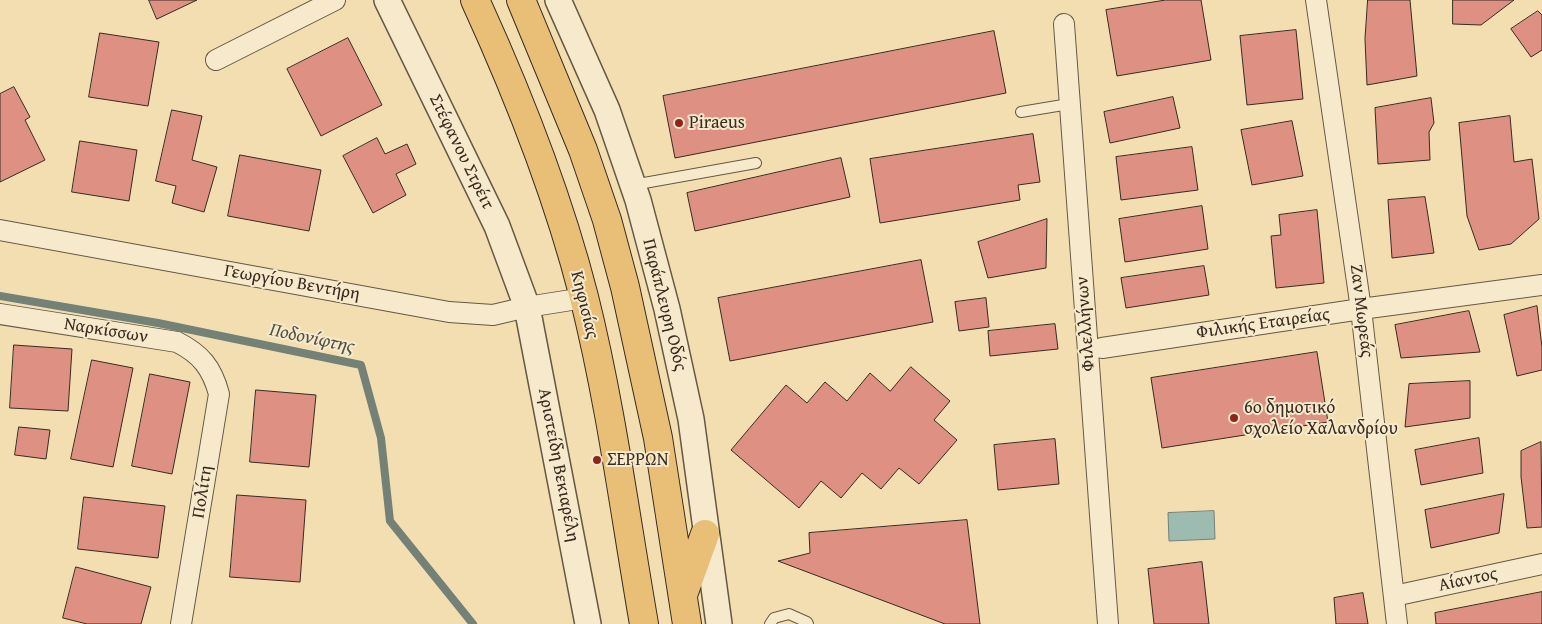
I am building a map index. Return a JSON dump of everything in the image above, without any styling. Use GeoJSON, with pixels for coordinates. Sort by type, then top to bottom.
{"type":"FeatureCollection","features":[{"type":"Feature","properties":{"kind":"main road","name":"Κηφισίας"},"geometry":{"type":"LineString","coordinates":[[475,0],[544,164],[584,298],[616,448],[644,624]]}},
{"type":"Feature","properties":{"kind":"main road"},"geometry":{"type":"LineString","coordinates":[[527,4],[583,150],[607,220],[626,287],[658,438],[687,624]]}},
{"type":"Feature","properties":{"kind":"main road"},"geometry":{"type":"LineString","coordinates":[[682,596],[705,534]]}},
{"type":"Feature","properties":{"kind":"street"},"geometry":{"type":"LineString","coordinates":[[216,60],[335,0]]}},
{"type":"Feature","properties":{"kind":"street","name":"Στέφανου Στρέιτ"},"geometry":{"type":"LineString","coordinates":[[387,0],[497,226],[528,307]]}},
{"type":"Feature","properties":{"kind":"street","name":"Παράπλευρη Οδός"},"geometry":{"type":"LineString","coordinates":[[558,0],[607,110],[633,185],[667,309],[691,419],[705,534],[719,624]]}},
{"type":"Feature","properties":{"kind":"street","name":"Ζαν Μωρεάς"},"geometry":{"type":"LineString","coordinates":[[1316,0],[1361,309],[1397,624]]}},
{"type":"Feature","properties":{"kind":"street","name":"Φιλελλήνων"},"geometry":{"type":"LineString","coordinates":[[1064,24],[1108,624]]}},
{"type":"Feature","properties":{"kind":"street","name":"Γεωργίου Βεντήρη"},"geometry":{"type":"LineString","coordinates":[[0,230],[450,312],[493,315],[584,298]]}},
{"type":"Feature","properties":{"kind":"street","name":"Φιλικής Εταιρείας"},"geometry":{"type":"LineString","coordinates":[[1102,348],[1361,309],[1542,285]]}},
{"type":"Feature","properties":{"kind":"street","name":"Αριστείδη Βεκιαρέλη"},"geometry":{"type":"LineString","coordinates":[[528,307],[588,624]]}},
{"type":"Feature","properties":{"kind":"street","name":"Ναρκίσσων"},"geometry":{"type":"LineString","coordinates":[[0,314],[177,342],[190,349],[205,362]]}},
{"type":"Feature","properties":{"kind":"street","name":"Πολίτη"},"geometry":{"type":"LineString","coordinates":[[181,624],[219,394],[215,377],[205,362]]}},
{"type":"Feature","properties":{"kind":"street","name":"Αίαντος"},"geometry":{"type":"LineString","coordinates":[[1394,596],[1542,564]]}},
{"type":"Feature","properties":{"kind":"lane"},"geometry":{"type":"LineString","coordinates":[[1021,112],[1069,104]]}},
{"type":"Feature","properties":{"kind":"lane"},"geometry":{"type":"LineString","coordinates":[[633,185],[756,163]]}},
{"type":"Feature","properties":{"kind":"lane"},"geometry":{"type":"LineString","coordinates":[[770,624],[774,618],[789,614],[808,624]]}},
{"type":"Feature","properties":{"kind":"water"},"geometry":{"type":"Polygon","coordinates":[[[1214,511],[1215,539],[1169,541],[1168,513],[1214,511]]]}},
{"type":"Feature","properties":{"kind":"building"},"geometry":{"type":"Polygon","coordinates":[[[149,0],[197,0],[157,19],[149,0]]]}},
{"type":"Feature","properties":{"kind":"building"},"geometry":{"type":"Polygon","coordinates":[[[1166,0],[1201,0],[1211,60],[1117,76],[1106,10],[1166,0]]]}},
{"type":"Feature","properties":{"kind":"building"},"geometry":{"type":"Polygon","coordinates":[[[1368,0],[1410,0],[1417,76],[1367,85],[1365,39],[1368,0]]]}},
{"type":"Feature","properties":{"kind":"building"},"geometry":{"type":"Polygon","coordinates":[[[1453,0],[1514,0],[1481,25],[1453,24],[1453,0]]]}},
{"type":"Feature","properties":{"kind":"building"},"geometry":{"type":"Polygon","coordinates":[[[1538,11],[1542,15],[1542,50],[1531,57],[1511,29],[1538,11]]]}},
{"type":"Feature","properties":{"kind":"building"},"geometry":{"type":"Polygon","coordinates":[[[1296,30],[1303,99],[1247,105],[1240,36],[1296,30]]]}},
{"type":"Feature","properties":{"kind":"building"},"geometry":{"type":"Polygon","coordinates":[[[994,31],[1006,93],[675,158],[663,96],[994,31]]]}},
{"type":"Feature","properties":{"kind":"building"},"geometry":{"type":"Polygon","coordinates":[[[100,33],[159,42],[148,106],[89,97],[100,33]]]}},
{"type":"Feature","properties":{"kind":"building"},"geometry":{"type":"Polygon","coordinates":[[[348,38],[382,105],[321,136],[287,69],[348,38]]]}},
{"type":"Feature","properties":{"kind":"building"},"geometry":{"type":"Polygon","coordinates":[[[14,87],[30,117],[25,120],[45,160],[0,182],[0,94],[14,87]]]}},
{"type":"Feature","properties":{"kind":"building"},"geometry":{"type":"Polygon","coordinates":[[[1173,97],[1180,128],[1110,143],[1104,112],[1173,97]]]}},
{"type":"Feature","properties":{"kind":"building"},"geometry":{"type":"Polygon","coordinates":[[[1431,98],[1434,123],[1429,132],[1430,160],[1378,164],[1375,108],[1431,98]]]}},
{"type":"Feature","properties":{"kind":"building"},"geometry":{"type":"Polygon","coordinates":[[[172,110],[202,116],[192,160],[217,167],[204,212],[172,203],[176,186],[156,181],[172,110]]]}},
{"type":"Feature","properties":{"kind":"building"},"geometry":{"type":"Polygon","coordinates":[[[1510,116],[1514,162],[1532,159],[1539,219],[1511,244],[1479,250],[1467,216],[1459,123],[1510,116]]]}},
{"type":"Feature","properties":{"kind":"building"},"geometry":{"type":"Polygon","coordinates":[[[1292,121],[1303,176],[1252,185],[1241,130],[1292,121]]]}},
{"type":"Feature","properties":{"kind":"building"},"geometry":{"type":"Polygon","coordinates":[[[1033,134],[1040,182],[1018,185],[1020,200],[880,223],[870,159],[1033,134]]]}},
{"type":"Feature","properties":{"kind":"building"},"geometry":{"type":"Polygon","coordinates":[[[377,138],[385,154],[407,144],[416,164],[396,174],[406,195],[373,213],[343,156],[377,138]]]}},
{"type":"Feature","properties":{"kind":"building"},"geometry":{"type":"Polygon","coordinates":[[[80,141],[137,150],[129,201],[72,192],[80,141]]]}},
{"type":"Feature","properties":{"kind":"building"},"geometry":{"type":"Polygon","coordinates":[[[1192,147],[1198,190],[1121,200],[1116,157],[1192,147]]]}},
{"type":"Feature","properties":{"kind":"building"},"geometry":{"type":"Polygon","coordinates":[[[240,155],[321,170],[309,231],[228,216],[240,155]]]}},
{"type":"Feature","properties":{"kind":"building"},"geometry":{"type":"Polygon","coordinates":[[[841,158],[850,197],[695,231],[687,193],[841,158]]]}},
{"type":"Feature","properties":{"kind":"building"},"geometry":{"type":"Polygon","coordinates":[[[1425,197],[1434,253],[1392,258],[1388,200],[1425,197]]]}},
{"type":"Feature","properties":{"kind":"building"},"geometry":{"type":"Polygon","coordinates":[[[1202,206],[1208,249],[1125,262],[1119,219],[1202,206]]]}},
{"type":"Feature","properties":{"kind":"building"},"geometry":{"type":"Polygon","coordinates":[[[1317,210],[1324,283],[1276,288],[1271,236],[1281,235],[1279,215],[1317,210]]]}},
{"type":"Feature","properties":{"kind":"building"},"geometry":{"type":"Polygon","coordinates":[[[1047,219],[1046,268],[988,278],[978,242],[1047,219]]]}},
{"type":"Feature","properties":{"kind":"building"},"geometry":{"type":"Polygon","coordinates":[[[921,260],[933,322],[730,361],[718,298],[921,260]]]}},
{"type":"Feature","properties":{"kind":"building"},"geometry":{"type":"Polygon","coordinates":[[[1204,266],[1209,295],[1126,308],[1121,278],[1204,266]]]}},
{"type":"Feature","properties":{"kind":"building"},"geometry":{"type":"Polygon","coordinates":[[[986,298],[989,327],[959,331],[955,302],[986,298]]]}},
{"type":"Feature","properties":{"kind":"building"},"geometry":{"type":"Polygon","coordinates":[[[1537,306],[1542,347],[1542,370],[1517,376],[1504,315],[1537,306]]]}},
{"type":"Feature","properties":{"kind":"building"},"geometry":{"type":"Polygon","coordinates":[[[1469,311],[1480,352],[1401,358],[1395,325],[1469,311]]]}},
{"type":"Feature","properties":{"kind":"building"},"geometry":{"type":"Polygon","coordinates":[[[1055,324],[1058,349],[990,356],[988,331],[1055,324]]]}},
{"type":"Feature","properties":{"kind":"building"},"geometry":{"type":"Polygon","coordinates":[[[14,345],[72,349],[68,411],[10,408],[14,345]]]}},
{"type":"Feature","properties":{"kind":"building"},"geometry":{"type":"Polygon","coordinates":[[[1317,352],[1328,422],[1162,448],[1151,378],[1317,352]]]}},
{"type":"Feature","properties":{"kind":"building"},"geometry":{"type":"Polygon","coordinates":[[[92,360],[133,368],[113,467],[71,459],[92,360]]]}},
{"type":"Feature","properties":{"kind":"building"},"geometry":{"type":"Polygon","coordinates":[[[911,367],[950,401],[934,420],[957,440],[919,484],[899,468],[881,489],[862,473],[841,498],[821,481],[799,508],[731,450],[786,385],[807,403],[825,382],[847,401],[870,373],[890,391],[911,367]]]}},
{"type":"Feature","properties":{"kind":"building"},"geometry":{"type":"Polygon","coordinates":[[[150,374],[190,382],[172,474],[132,466],[150,374]]]}},
{"type":"Feature","properties":{"kind":"building"},"geometry":{"type":"Polygon","coordinates":[[[1470,381],[1470,418],[1405,427],[1409,384],[1470,381]]]}},
{"type":"Feature","properties":{"kind":"building"},"geometry":{"type":"Polygon","coordinates":[[[256,390],[316,395],[309,467],[250,462],[256,390]]]}},
{"type":"Feature","properties":{"kind":"building"},"geometry":{"type":"Polygon","coordinates":[[[19,427],[50,430],[46,459],[15,455],[19,427]]]}},
{"type":"Feature","properties":{"kind":"building"},"geometry":{"type":"Polygon","coordinates":[[[1479,438],[1483,473],[1421,485],[1415,450],[1479,438]]]}},
{"type":"Feature","properties":{"kind":"building"},"geometry":{"type":"Polygon","coordinates":[[[1055,439],[1059,484],[998,490],[994,445],[1055,439]]]}},
{"type":"Feature","properties":{"kind":"building"},"geometry":{"type":"Polygon","coordinates":[[[1541,442],[1542,527],[1527,528],[1521,477],[1521,451],[1541,442]]]}},
{"type":"Feature","properties":{"kind":"building"},"geometry":{"type":"Polygon","coordinates":[[[1504,494],[1499,533],[1431,548],[1425,510],[1504,494]]]}},
{"type":"Feature","properties":{"kind":"building"},"geometry":{"type":"Polygon","coordinates":[[[237,495],[306,500],[300,582],[230,577],[237,495]]]}},
{"type":"Feature","properties":{"kind":"building"},"geometry":{"type":"Polygon","coordinates":[[[84,497],[165,506],[158,558],[78,549],[84,497]]]}},
{"type":"Feature","properties":{"kind":"building"},"geometry":{"type":"Polygon","coordinates":[[[967,520],[980,624],[945,624],[778,561],[810,553],[809,533],[967,520]]]}},
{"type":"Feature","properties":{"kind":"building"},"geometry":{"type":"Polygon","coordinates":[[[1202,562],[1209,624],[1154,624],[1148,569],[1202,562]]]}},
{"type":"Feature","properties":{"kind":"building"},"geometry":{"type":"Polygon","coordinates":[[[76,567],[151,587],[141,624],[87,624],[63,618],[76,567]]]}},
{"type":"Feature","properties":{"kind":"building"},"geometry":{"type":"Polygon","coordinates":[[[1542,592],[1542,624],[1436,624],[1435,613],[1542,592]]]}},
{"type":"Feature","properties":{"kind":"building"},"geometry":{"type":"Polygon","coordinates":[[[1363,593],[1368,624],[1336,624],[1334,598],[1363,593]]]}},
{"type":"Feature","properties":{"kind":"waterway","name":"Ποδονίφτης"},"geometry":{"type":"LineString","coordinates":[[0,296],[158,323],[361,365],[381,438],[390,521],[473,624]]}},
{"type":"Feature","properties":{"kind":"place","name":"Piraeus"},"geometry":{"type":"Point","coordinates":[679,123]}},
{"type":"Feature","properties":{"kind":"place","name":"6ο δημοτικό σχολείο Χαλανδρίου"},"geometry":{"type":"Point","coordinates":[1234,418]}},
{"type":"Feature","properties":{"kind":"place","name":"ΣΕΡΡΩΝ"},"geometry":{"type":"Point","coordinates":[597,460]}}]}
